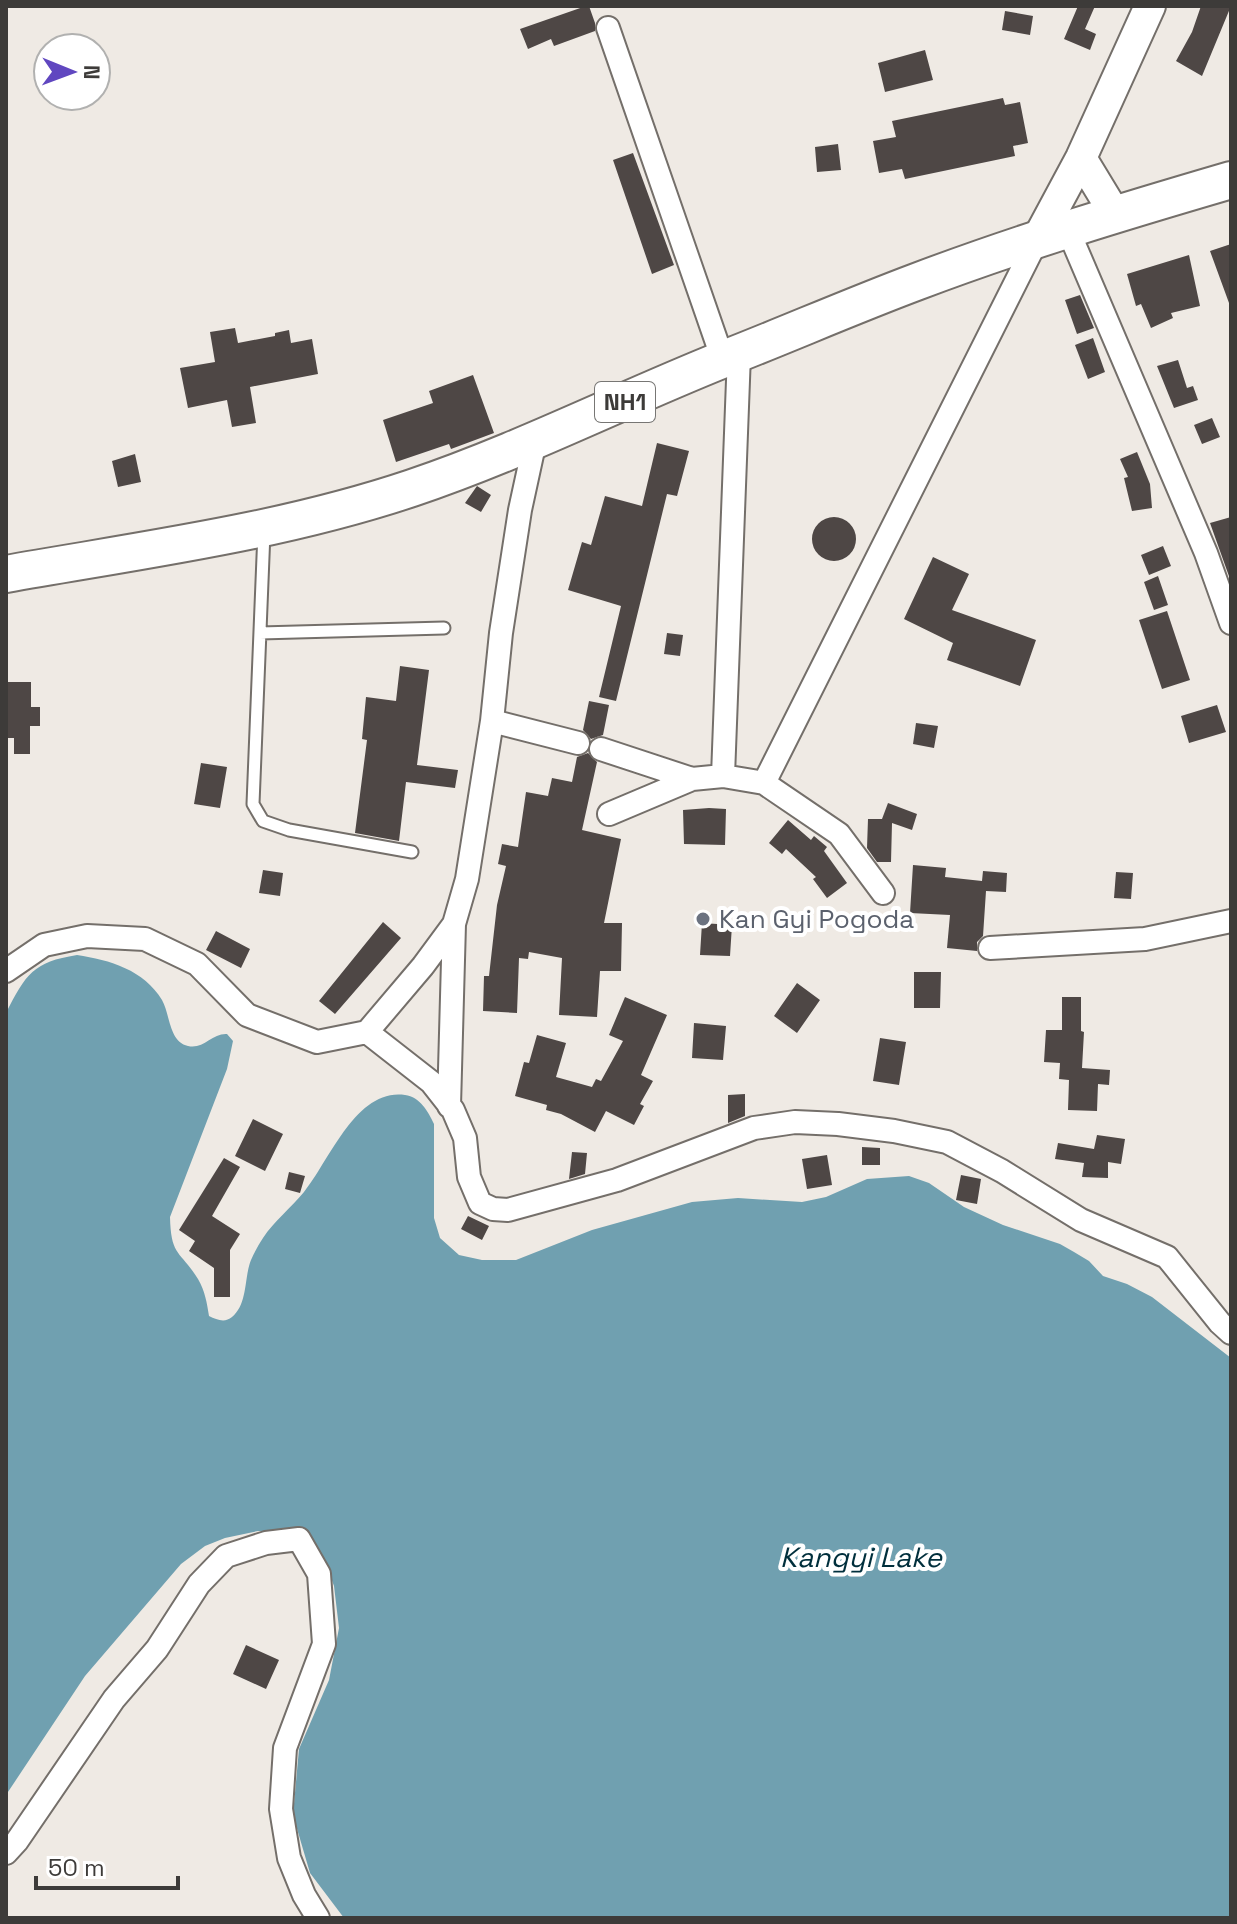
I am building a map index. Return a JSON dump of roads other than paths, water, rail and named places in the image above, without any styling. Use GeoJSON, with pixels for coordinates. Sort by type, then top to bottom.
{"type":"FeatureCollection","features":[{"type":"Feature","properties":{"kind":"highway","name":"NH1"},"geometry":{"type":"LineString","coordinates":[[6,574],[264,527],[411,488],[535,441],[917,281],[1115,214],[1231,180]]}},
{"type":"Feature","properties":{"kind":"main road"},"geometry":{"type":"LineString","coordinates":[[1053,235],[1081,158],[1150,6]]}},
{"type":"Feature","properties":{"kind":"main road"},"geometry":{"type":"LineString","coordinates":[[1081,158],[1115,214]]}},
{"type":"Feature","properties":{"kind":"street"},"geometry":{"type":"LineString","coordinates":[[608,28],[731,357],[723,776]]}},
{"type":"Feature","properties":{"kind":"street"},"geometry":{"type":"LineString","coordinates":[[1053,235],[1206,553],[1231,623]]}},
{"type":"Feature","properties":{"kind":"street"},"geometry":{"type":"LineString","coordinates":[[764,783],[1053,235]]}},
{"type":"Feature","properties":{"kind":"street"},"geometry":{"type":"LineString","coordinates":[[449,1106],[454,924],[467,879],[492,721],[506,602],[535,441]]}},
{"type":"Feature","properties":{"kind":"street"},"geometry":{"type":"LineString","coordinates":[[492,721],[578,743]]}},
{"type":"Feature","properties":{"kind":"street"},"geometry":{"type":"LineString","coordinates":[[601,749],[692,779]]}},
{"type":"Feature","properties":{"kind":"street"},"geometry":{"type":"LineString","coordinates":[[609,814],[692,779],[723,776],[764,783],[839,834],[883,893]]}},
{"type":"Feature","properties":{"kind":"street"},"geometry":{"type":"LineString","coordinates":[[990,948],[1145,939],[1231,921]]}},
{"type":"Feature","properties":{"kind":"street"},"geometry":{"type":"LineString","coordinates":[[6,971],[44,945],[87,936],[145,939],[197,964],[247,1015],[317,1042],[367,1032],[454,924]]}},
{"type":"Feature","properties":{"kind":"street"},"geometry":{"type":"LineString","coordinates":[[367,1032],[431,1082],[449,1106],[465,1138],[469,1177],[480,1203],[493,1209],[508,1210],[617,1180],[754,1128],[781,1124],[838,1124],[894,1131],[947,1142],[1002,1171],[1081,1220],[1167,1257],[1231,1333]]}},
{"type":"Feature","properties":{"kind":"street"},"geometry":{"type":"LineString","coordinates":[[6,1853],[114,1699],[157,1649],[199,1584],[226,1556],[266,1543],[299,1539],[319,1574],[324,1644],[285,1748],[281,1809],[289,1858],[304,1895],[318,1918]]}},
{"type":"Feature","properties":{"kind":"lane"},"geometry":{"type":"LineString","coordinates":[[264,527],[253,804],[263,821],[289,830],[412,852]]}},
{"type":"Feature","properties":{"kind":"lane"},"geometry":{"type":"LineString","coordinates":[[260,633],[444,628]]}},
{"type":"Feature","properties":{"kind":"water","name":"Kangyi Lake"},"geometry":{"type":"Polygon","coordinates":[[[77,955],[125,968],[146,981],[162,1000],[174,1033],[182,1043],[198,1046],[222,1034],[227,1034],[233,1041],[227,1069],[170,1217],[175,1247],[198,1279],[209,1316],[215,1319],[227,1320],[237,1312],[251,1260],[260,1243],[304,1192],[358,1114],[388,1096],[405,1095],[419,1102],[434,1124],[434,1218],[440,1238],[459,1255],[482,1260],[516,1260],[592,1230],[692,1202],[738,1198],[802,1202],[826,1197],[867,1179],[909,1176],[929,1183],[964,1207],[1003,1225],[1060,1244],[1089,1261],[1103,1276],[1152,1297],[1231,1358],[1231,1918],[344,1918],[310,1873],[293,1815],[299,1749],[329,1680],[339,1628],[334,1586],[324,1559],[308,1541],[286,1531],[258,1531],[225,1538],[205,1546],[181,1564],[85,1676],[6,1795],[6,1013],[19,988],[32,972],[50,962],[77,955]]]}},
{"type":"Feature","properties":{"kind":"place","name":"Kan Gyi Pogoda"},"geometry":{"type":"Point","coordinates":[703,919]}}]}
